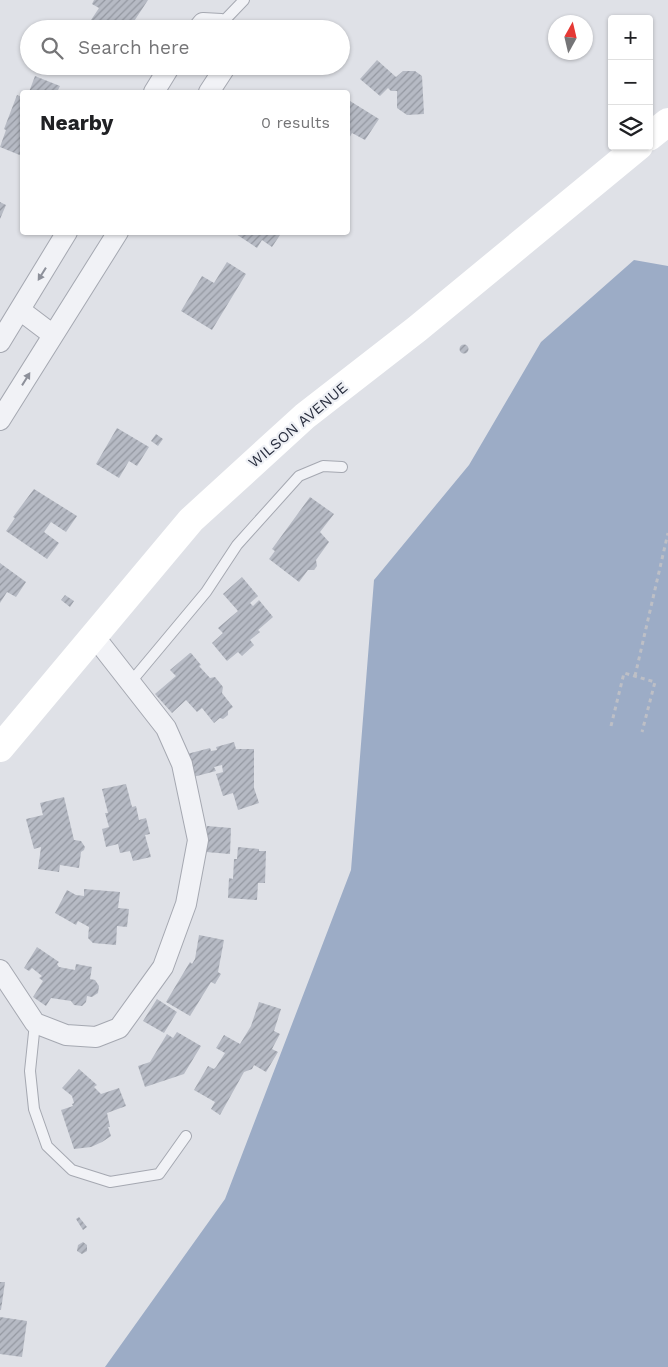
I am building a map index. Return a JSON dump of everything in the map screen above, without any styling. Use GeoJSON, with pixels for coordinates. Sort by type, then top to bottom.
{"type":"FeatureCollection","features":[{"type":"Feature","properties":{"kind":"main road"},"geometry":{"type":"LineString","coordinates":[[653,134],[668,122]]}},
{"type":"Feature","properties":{"kind":"main road","name":"WILSON AVENUE"},"geometry":{"type":"LineString","coordinates":[[0,748],[191,520],[298,423],[417,330],[633,150]]}},
{"type":"Feature","properties":{"kind":"street"},"geometry":{"type":"LineString","coordinates":[[155,90],[164,75]]}},
{"type":"Feature","properties":{"kind":"street"},"geometry":{"type":"LineString","coordinates":[[210,90],[220,75]]}},
{"type":"Feature","properties":{"kind":"street"},"geometry":{"type":"LineString","coordinates":[[0,342],[65,235]]}},
{"type":"Feature","properties":{"kind":"street"},"geometry":{"type":"LineString","coordinates":[[0,420],[116,235]]}},
{"type":"Feature","properties":{"kind":"street"},"geometry":{"type":"LineString","coordinates":[[20,310],[53,335]]}},
{"type":"Feature","properties":{"kind":"street"},"geometry":{"type":"LineString","coordinates":[[0,972],[35,1022],[66,1035],[96,1037],[119,1028],[163,967],[186,904],[198,840],[182,764],[166,728],[94,636]]}},
{"type":"Feature","properties":{"kind":"lane"},"geometry":{"type":"LineString","coordinates":[[229,20],[244,0]]}},
{"type":"Feature","properties":{"kind":"lane"},"geometry":{"type":"LineString","coordinates":[[130,683],[206,592],[237,544],[299,476],[323,466],[342,467]]}},
{"type":"Feature","properties":{"kind":"lane"},"geometry":{"type":"LineString","coordinates":[[35,1022],[30,1071],[34,1109],[48,1146],[72,1170],[110,1182],[159,1174],[186,1136]]}},
{"type":"Feature","properties":{"kind":"path"},"geometry":{"type":"LineString","coordinates":[[634,676],[668,533]]}},
{"type":"Feature","properties":{"kind":"path"},"geometry":{"type":"LineString","coordinates":[[611,726],[624,673],[655,682],[642,732]]}},
{"type":"Feature","properties":{"kind":"water"},"geometry":{"type":"Polygon","coordinates":[[[634,260],[668,266],[668,1367],[105,1367],[225,1199],[351,870],[374,580],[469,465],[541,342],[634,260]]]}},
{"type":"Feature","properties":{"kind":"building"},"geometry":{"type":"Polygon","coordinates":[[[94,0],[148,0],[135,20],[91,20],[99,8],[92,4],[94,0]]]}},
{"type":"Feature","properties":{"kind":"building"},"geometry":{"type":"Polygon","coordinates":[[[377,60],[396,77],[403,71],[415,71],[422,76],[424,114],[407,115],[397,108],[397,91],[391,91],[388,88],[380,96],[360,79],[377,60]]]}},
{"type":"Feature","properties":{"kind":"building"},"geometry":{"type":"Polygon","coordinates":[[[35,76],[60,86],[58,90],[30,90],[35,76]]]}},
{"type":"Feature","properties":{"kind":"building"},"geometry":{"type":"Polygon","coordinates":[[[17,95],[20,96],[20,155],[0,147],[6,130],[4,129],[17,95]]]}},
{"type":"Feature","properties":{"kind":"building"},"geometry":{"type":"Polygon","coordinates":[[[350,101],[379,119],[365,140],[352,133],[350,136],[350,101]]]}},
{"type":"Feature","properties":{"kind":"building"},"geometry":{"type":"Polygon","coordinates":[[[0,202],[6,205],[0,219],[0,202]]]}},
{"type":"Feature","properties":{"kind":"building"},"geometry":{"type":"Polygon","coordinates":[[[238,235],[280,235],[272,247],[262,240],[257,248],[238,235]]]}},
{"type":"Feature","properties":{"kind":"building"},"geometry":{"type":"Polygon","coordinates":[[[227,262],[246,274],[212,330],[181,311],[202,276],[214,283],[227,262]]]}},
{"type":"Feature","properties":{"kind":"building"},"geometry":{"type":"Polygon","coordinates":[[[464,344],[469,349],[464,354],[459,349],[464,344]]]}},
{"type":"Feature","properties":{"kind":"building"},"geometry":{"type":"Polygon","coordinates":[[[117,428],[149,447],[137,466],[129,461],[119,478],[96,464],[117,428]]]}},
{"type":"Feature","properties":{"kind":"building"},"geometry":{"type":"Polygon","coordinates":[[[156,434],[163,439],[158,446],[151,441],[156,434]]]}},
{"type":"Feature","properties":{"kind":"building"},"geometry":{"type":"Polygon","coordinates":[[[34,489],[77,516],[66,532],[51,522],[44,532],[59,543],[47,559],[6,531],[15,518],[13,517],[34,489]]]}},
{"type":"Feature","properties":{"kind":"building"},"geometry":{"type":"Polygon","coordinates":[[[310,497],[334,514],[320,532],[329,542],[316,560],[317,566],[314,570],[308,570],[299,582],[269,559],[275,551],[272,549],[310,497]]]}},
{"type":"Feature","properties":{"kind":"building"},"geometry":{"type":"Polygon","coordinates":[[[0,563],[26,582],[16,597],[7,592],[0,603],[0,563]]]}},
{"type":"Feature","properties":{"kind":"building"},"geometry":{"type":"Polygon","coordinates":[[[242,577],[258,596],[250,603],[253,606],[259,600],[273,617],[250,640],[254,645],[242,656],[238,652],[227,661],[212,643],[223,633],[218,628],[238,611],[223,594],[242,577]]]}},
{"type":"Feature","properties":{"kind":"building"},"geometry":{"type":"Polygon","coordinates":[[[65,595],[74,601],[70,607],[61,600],[65,595]]]}},
{"type":"Feature","properties":{"kind":"building"},"geometry":{"type":"Polygon","coordinates":[[[190,653],[210,678],[215,677],[223,687],[222,693],[233,707],[228,711],[228,715],[214,723],[202,708],[197,712],[186,700],[172,713],[155,694],[176,676],[170,670],[190,653]]]}},
{"type":"Feature","properties":{"kind":"building"},"geometry":{"type":"Polygon","coordinates":[[[234,742],[236,749],[254,749],[254,788],[259,803],[238,810],[233,793],[223,796],[216,774],[223,772],[222,765],[214,767],[216,771],[193,777],[187,754],[210,748],[211,751],[217,750],[216,747],[234,742]]]}},
{"type":"Feature","properties":{"kind":"building"},"geometry":{"type":"Polygon","coordinates":[[[126,784],[132,807],[136,806],[139,820],[146,818],[150,834],[145,835],[151,857],[133,861],[130,851],[120,853],[118,844],[106,847],[102,829],[109,827],[105,813],[108,813],[102,789],[126,784]]]}},
{"type":"Feature","properties":{"kind":"building"},"geometry":{"type":"Polygon","coordinates":[[[64,797],[74,840],[81,841],[85,847],[81,852],[79,868],[60,865],[59,872],[38,869],[41,847],[34,849],[26,819],[43,815],[40,803],[64,797]]]}},
{"type":"Feature","properties":{"kind":"building"},"geometry":{"type":"Polygon","coordinates":[[[207,826],[231,828],[230,854],[206,852],[207,826]]]}},
{"type":"Feature","properties":{"kind":"building"},"geometry":{"type":"Polygon","coordinates":[[[238,847],[266,851],[265,883],[258,883],[257,900],[228,898],[229,878],[233,879],[234,859],[237,859],[238,847]]]}},
{"type":"Feature","properties":{"kind":"building"},"geometry":{"type":"Polygon","coordinates":[[[84,889],[120,892],[118,908],[129,909],[127,927],[117,926],[116,945],[93,943],[88,938],[89,927],[78,921],[76,925],[55,913],[67,890],[76,895],[84,896],[84,889]]]}},
{"type":"Feature","properties":{"kind":"building"},"geometry":{"type":"Polygon","coordinates":[[[199,935],[224,940],[218,972],[221,974],[215,984],[211,982],[190,1016],[166,1002],[190,962],[192,964],[195,959],[199,935]]]}},
{"type":"Feature","properties":{"kind":"building"},"geometry":{"type":"Polygon","coordinates":[[[37,947],[59,962],[57,964],[59,967],[75,970],[76,964],[92,967],[90,979],[95,980],[99,986],[98,993],[92,997],[87,996],[86,1002],[82,1006],[74,1005],[71,1001],[51,998],[46,1006],[33,997],[43,981],[39,978],[42,976],[32,968],[29,971],[24,968],[37,947]]]}},
{"type":"Feature","properties":{"kind":"building"},"geometry":{"type":"Polygon","coordinates":[[[157,999],[177,1012],[164,1033],[143,1021],[157,999]]]}},
{"type":"Feature","properties":{"kind":"building"},"geometry":{"type":"Polygon","coordinates":[[[259,1002],[281,1009],[274,1031],[280,1034],[272,1049],[278,1052],[266,1072],[254,1065],[252,1069],[244,1072],[220,1115],[211,1109],[215,1102],[194,1090],[208,1066],[214,1069],[225,1053],[216,1048],[224,1035],[240,1044],[251,1026],[259,1002]]]}},
{"type":"Feature","properties":{"kind":"building"},"geometry":{"type":"Polygon","coordinates":[[[177,1032],[201,1046],[184,1074],[145,1087],[138,1066],[150,1062],[167,1034],[173,1038],[177,1032]]]}},
{"type":"Feature","properties":{"kind":"building"},"geometry":{"type":"Polygon","coordinates":[[[79,1069],[97,1085],[94,1087],[101,1094],[119,1088],[126,1106],[107,1113],[111,1136],[91,1147],[74,1149],[61,1110],[73,1106],[72,1104],[74,1103],[72,1096],[62,1088],[79,1069]]]}},
{"type":"Feature","properties":{"kind":"building"},"geometry":{"type":"Polygon","coordinates":[[[79,1217],[87,1227],[83,1230],[76,1219],[79,1217]]]}},
{"type":"Feature","properties":{"kind":"building"},"geometry":{"type":"Polygon","coordinates":[[[83,1242],[87,1245],[87,1251],[82,1254],[77,1251],[78,1245],[83,1242]]]}},
{"type":"Feature","properties":{"kind":"building"},"geometry":{"type":"Polygon","coordinates":[[[0,1282],[5,1282],[1,1310],[0,1310],[0,1282]]]}},
{"type":"Feature","properties":{"kind":"building"},"geometry":{"type":"Polygon","coordinates":[[[0,1317],[27,1321],[22,1357],[0,1354],[0,1317]]]}}]}
